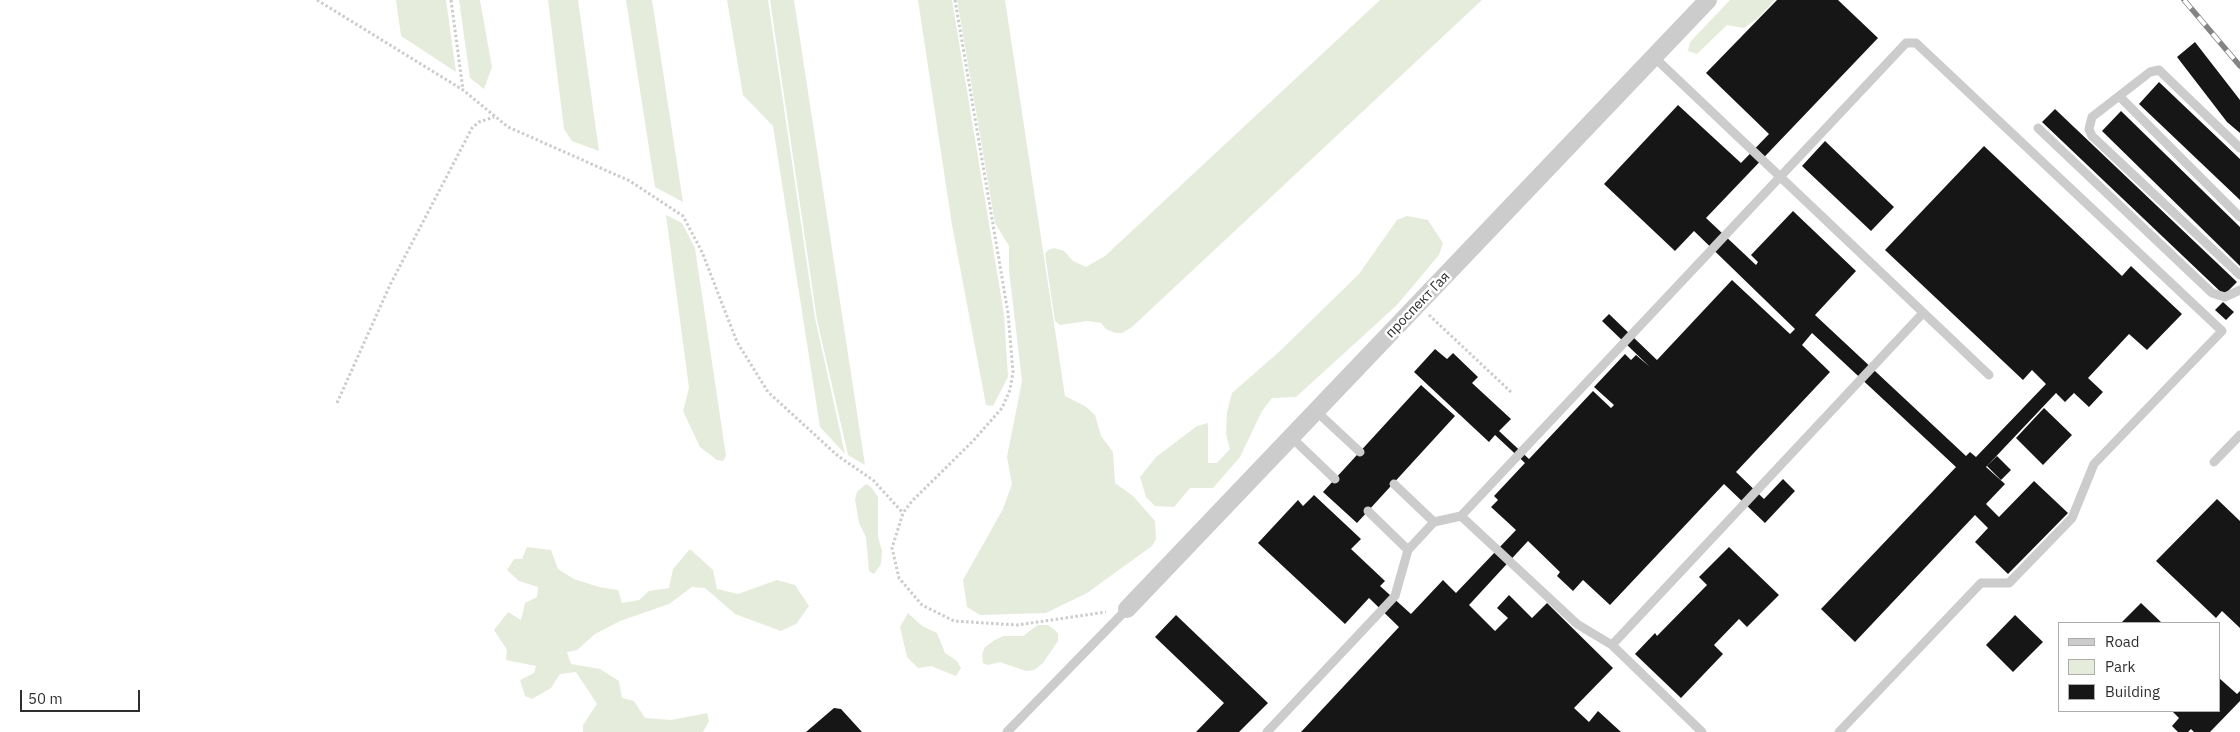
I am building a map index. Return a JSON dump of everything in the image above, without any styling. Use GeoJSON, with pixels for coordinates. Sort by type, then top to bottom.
{"type":"FeatureCollection","features":[{"type":"Feature","properties":{"kind":"street","name":"проспект Гая"},"geometry":{"type":"LineString","coordinates":[[1127,609],[1708,0]]}},
{"type":"Feature","properties":{"kind":"lane"},"geometry":{"type":"LineString","coordinates":[[1268,732],[1395,596],[1408,550],[1434,522],[1460,516],[1906,43],[1916,42],[2222,331],[2094,464],[2072,518],[2009,583],[1981,583],[1839,732]]}},
{"type":"Feature","properties":{"kind":"lane"},"geometry":{"type":"LineString","coordinates":[[1654,57],[1989,375]]}},
{"type":"Feature","properties":{"kind":"lane"},"geometry":{"type":"LineString","coordinates":[[2240,148],[2159,70],[2150,72],[2092,117],[2089,129],[2092,136],[2240,275]]}},
{"type":"Feature","properties":{"kind":"lane"},"geometry":{"type":"LineString","coordinates":[[2119,96],[2240,217]]}},
{"type":"Feature","properties":{"kind":"lane"},"geometry":{"type":"LineString","coordinates":[[2038,128],[2212,293],[2225,297],[2240,290]]}},
{"type":"Feature","properties":{"kind":"lane"},"geometry":{"type":"LineString","coordinates":[[1612,645],[1923,313]]}},
{"type":"Feature","properties":{"kind":"lane"},"geometry":{"type":"LineString","coordinates":[[1316,411],[1360,452]]}},
{"type":"Feature","properties":{"kind":"lane"},"geometry":{"type":"LineString","coordinates":[[2214,462],[2240,435]]}},
{"type":"Feature","properties":{"kind":"lane"},"geometry":{"type":"LineString","coordinates":[[1291,437],[1335,479]]}},
{"type":"Feature","properties":{"kind":"lane"},"geometry":{"type":"LineString","coordinates":[[1394,484],[1434,522]]}},
{"type":"Feature","properties":{"kind":"lane"},"geometry":{"type":"LineString","coordinates":[[1368,512],[1408,550]]}},
{"type":"Feature","properties":{"kind":"lane"},"geometry":{"type":"LineString","coordinates":[[1460,516],[1577,624],[1612,645],[1702,732]]}},
{"type":"Feature","properties":{"kind":"lane"},"geometry":{"type":"LineString","coordinates":[[1007,732],[1127,609]]}},
{"type":"Feature","properties":{"kind":"path"},"geometry":{"type":"LineString","coordinates":[[317,0],[463,90],[508,127],[630,181],[683,216],[702,252],[737,342],[768,392],[838,456],[872,480],[903,513]]}},
{"type":"Feature","properties":{"kind":"path"},"geometry":{"type":"LineString","coordinates":[[451,0],[463,90]]}},
{"type":"Feature","properties":{"kind":"path"},"geometry":{"type":"LineString","coordinates":[[955,0],[1008,313],[1013,372],[1010,390],[1002,408],[973,441],[912,500],[903,513],[892,548],[899,578],[922,605],[954,621],[1017,625],[1127,609]]}},
{"type":"Feature","properties":{"kind":"path"},"geometry":{"type":"LineString","coordinates":[[337,403],[390,284],[472,128],[479,122],[495,116]]}},
{"type":"Feature","properties":{"kind":"path"},"geometry":{"type":"LineString","coordinates":[[1418,305],[1511,392]]}},
{"type":"Feature","properties":{"kind":"green space"},"geometry":{"type":"Polygon","coordinates":[[[396,0],[446,0],[456,72],[401,36],[396,0]]]}},
{"type":"Feature","properties":{"kind":"green space"},"geometry":{"type":"Polygon","coordinates":[[[459,0],[480,0],[492,67],[484,89],[470,78],[459,0]]]}},
{"type":"Feature","properties":{"kind":"green space"},"geometry":{"type":"Polygon","coordinates":[[[548,0],[578,0],[599,151],[572,141],[564,129],[548,0]]]}},
{"type":"Feature","properties":{"kind":"green space"},"geometry":{"type":"Polygon","coordinates":[[[626,0],[652,0],[683,202],[655,187],[626,0]]]}},
{"type":"Feature","properties":{"kind":"green space"},"geometry":{"type":"Polygon","coordinates":[[[727,0],[768,0],[815,318],[845,454],[820,427],[773,126],[743,95],[727,0]]]}},
{"type":"Feature","properties":{"kind":"green space"},"geometry":{"type":"Polygon","coordinates":[[[770,0],[794,0],[865,465],[848,455],[817,320],[770,0]]]}},
{"type":"Feature","properties":{"kind":"green space"},"geometry":{"type":"Polygon","coordinates":[[[918,0],[952,0],[1004,314],[1008,377],[993,406],[986,405],[952,225],[918,0]]]}},
{"type":"Feature","properties":{"kind":"green space"},"geometry":{"type":"Polygon","coordinates":[[[957,0],[1005,0],[1065,396],[1085,406],[1095,415],[1101,436],[1113,452],[1115,483],[1133,496],[1155,521],[1156,539],[1152,546],[1087,593],[1046,613],[980,615],[967,607],[963,580],[1003,509],[1012,484],[1007,457],[1022,381],[1009,270],[1009,246],[995,223],[957,0]]]}},
{"type":"Feature","properties":{"kind":"green space"},"geometry":{"type":"Polygon","coordinates":[[[1380,0],[1482,0],[1132,327],[1122,333],[1115,333],[1106,329],[1101,323],[1087,321],[1060,325],[1055,321],[1045,254],[1048,250],[1054,248],[1064,251],[1073,261],[1086,267],[1105,256],[1380,0]]]}},
{"type":"Feature","properties":{"kind":"green space"},"geometry":{"type":"Polygon","coordinates":[[[1730,0],[1775,0],[1758,18],[1744,28],[1727,25],[1697,54],[1688,51],[1690,42],[1730,0]]]}},
{"type":"Feature","properties":{"kind":"green space"},"geometry":{"type":"Polygon","coordinates":[[[666,215],[682,223],[695,248],[726,456],[723,461],[717,460],[700,447],[683,411],[689,388],[666,215]]]}},
{"type":"Feature","properties":{"kind":"green space"},"geometry":{"type":"Polygon","coordinates":[[[1407,216],[1428,220],[1443,243],[1439,255],[1397,305],[1296,397],[1272,398],[1262,411],[1240,457],[1213,488],[1190,488],[1174,507],[1155,506],[1146,497],[1140,477],[1156,457],[1197,426],[1208,423],[1208,463],[1217,463],[1230,449],[1226,434],[1227,412],[1232,393],[1280,351],[1359,274],[1397,220],[1407,216]]]}},
{"type":"Feature","properties":{"kind":"green space"},"geometry":{"type":"Polygon","coordinates":[[[866,484],[871,487],[878,497],[878,537],[882,551],[881,564],[874,574],[869,571],[866,537],[859,523],[855,499],[857,492],[866,484]]]}},
{"type":"Feature","properties":{"kind":"green space"},"geometry":{"type":"Polygon","coordinates":[[[527,547],[551,550],[558,569],[574,579],[599,587],[618,590],[622,603],[639,600],[649,591],[669,588],[673,569],[690,549],[713,570],[717,589],[738,594],[777,580],[795,585],[809,606],[796,624],[781,631],[735,614],[705,588],[692,587],[669,604],[620,621],[595,634],[577,650],[567,652],[571,664],[600,669],[619,681],[622,698],[634,701],[645,718],[671,720],[707,713],[709,721],[703,732],[583,732],[583,725],[597,704],[576,672],[560,674],[551,688],[532,699],[525,696],[520,680],[534,673],[536,666],[506,660],[507,650],[494,630],[508,612],[521,620],[525,603],[537,597],[538,587],[519,581],[507,570],[514,559],[522,559],[527,547]]]}},
{"type":"Feature","properties":{"kind":"green space"},"geometry":{"type":"Polygon","coordinates":[[[908,613],[922,626],[937,633],[945,653],[957,661],[961,668],[956,676],[931,666],[918,668],[907,657],[900,627],[908,613]]]}},
{"type":"Feature","properties":{"kind":"green space"},"geometry":{"type":"Polygon","coordinates":[[[1038,625],[1048,625],[1055,630],[1058,634],[1058,641],[1043,663],[1034,670],[1026,671],[1000,662],[988,665],[983,663],[982,654],[985,647],[995,640],[1003,636],[1023,636],[1038,625]]]}},
{"type":"Feature","properties":{"kind":"building"},"geometry":{"type":"Polygon","coordinates":[[[1777,0],[1838,0],[1878,38],[1706,218],[1756,265],[1758,262],[1751,255],[1793,211],[1856,271],[1815,315],[1966,456],[1970,452],[1976,457],[2046,384],[2032,370],[2023,380],[1885,250],[1984,146],[2122,276],[2131,266],[2182,314],[2147,350],[2129,334],[2088,378],[2103,392],[2089,407],[2074,393],[2065,402],[2056,393],[1986,467],[2005,484],[1986,504],[1999,517],[2034,481],[2068,513],[2008,574],[1975,542],[1988,528],[1975,515],[1855,642],[1821,609],[1956,467],[1812,333],[1802,345],[1830,372],[1736,472],[1764,499],[1783,479],[1795,491],[1765,523],[1724,484],[1610,605],[1583,580],[1573,591],[1557,576],[1560,572],[1528,541],[1469,605],[1495,631],[1508,618],[1497,608],[1509,595],[1532,618],[1547,603],[1613,668],[1574,708],[1589,722],[1598,711],[1621,732],[1301,732],[1399,627],[1369,598],[1345,624],[1258,543],[1298,500],[1303,506],[1314,495],[1361,539],[1351,549],[1385,581],[1380,586],[1411,614],[1443,580],[1456,593],[1516,530],[1491,507],[1498,500],[1494,496],[1525,463],[1495,435],[1489,442],[1414,372],[1435,349],[1447,359],[1453,353],[1478,377],[1472,383],[1511,419],[1499,431],[1529,459],[1593,391],[1611,408],[1614,405],[1594,387],[1625,354],[1631,360],[1636,355],[1650,367],[1602,321],[1609,314],[1657,360],[1732,280],[1790,334],[1795,329],[1694,231],[1675,251],[1604,184],[1678,105],[1741,163],[1769,134],[1706,73],[1777,0]]]}},
{"type":"Feature","properties":{"kind":"building"},"geometry":{"type":"Polygon","coordinates":[[[2195,42],[2240,100],[2240,133],[2227,122],[2177,57],[2195,42]]]}},
{"type":"Feature","properties":{"kind":"building"},"geometry":{"type":"Polygon","coordinates":[[[2159,82],[2240,159],[2240,200],[2139,104],[2159,82]]]}},
{"type":"Feature","properties":{"kind":"building"},"geometry":{"type":"Polygon","coordinates":[[[2055,109],[2237,282],[2224,295],[2042,122],[2055,109]]]}},
{"type":"Feature","properties":{"kind":"building"},"geometry":{"type":"Polygon","coordinates":[[[2121,111],[2240,227],[2240,266],[2102,131],[2121,111]]]}},
{"type":"Feature","properties":{"kind":"building"},"geometry":{"type":"Polygon","coordinates":[[[1825,141],[1894,207],[1871,231],[1802,166],[1825,141]]]}},
{"type":"Feature","properties":{"kind":"building"},"geometry":{"type":"Polygon","coordinates":[[[2223,302],[2234,312],[2226,320],[2215,310],[2223,302]]]}},
{"type":"Feature","properties":{"kind":"building"},"geometry":{"type":"Polygon","coordinates":[[[1421,385],[1455,416],[1357,523],[1323,492],[1421,385]]]}},
{"type":"Feature","properties":{"kind":"building"},"geometry":{"type":"Polygon","coordinates":[[[2044,408],[2072,435],[2043,465],[2016,438],[2044,408]]]}},
{"type":"Feature","properties":{"kind":"building"},"geometry":{"type":"Polygon","coordinates":[[[1997,456],[2011,470],[2001,480],[1987,466],[1997,456]]]}},
{"type":"Feature","properties":{"kind":"building"},"geometry":{"type":"Polygon","coordinates":[[[2217,499],[2240,521],[2240,628],[2222,611],[2216,618],[2156,561],[2217,499]]]}},
{"type":"Feature","properties":{"kind":"building"},"geometry":{"type":"Polygon","coordinates":[[[1729,547],[1779,595],[1747,627],[1739,619],[1714,645],[1723,654],[1681,698],[1635,654],[1655,633],[1657,636],[1707,585],[1699,577],[1729,547]]]}},
{"type":"Feature","properties":{"kind":"building"},"geometry":{"type":"Polygon","coordinates":[[[2141,603],[2161,622],[2122,622],[2141,603]]]}},
{"type":"Feature","properties":{"kind":"building"},"geometry":{"type":"Polygon","coordinates":[[[1176,615],[1268,703],[1239,732],[1196,732],[1224,703],[1155,637],[1176,615]]]}},
{"type":"Feature","properties":{"kind":"building"},"geometry":{"type":"Polygon","coordinates":[[[2015,615],[2043,642],[2013,672],[1986,645],[2015,615]]]}},
{"type":"Feature","properties":{"kind":"building"},"geometry":{"type":"Polygon","coordinates":[[[2220,679],[2237,694],[2240,691],[2240,701],[2210,732],[2194,732],[2191,729],[2188,732],[2178,732],[2172,726],[2179,718],[2173,712],[2220,712],[2220,679]]]}},
{"type":"Feature","properties":{"kind":"building"},"geometry":{"type":"Polygon","coordinates":[[[834,708],[841,709],[862,732],[806,732],[834,708]]]}},
{"type":"Feature","properties":{"kind":"railway"},"geometry":{"type":"LineString","coordinates":[[2184,0],[2240,66]]}}]}
